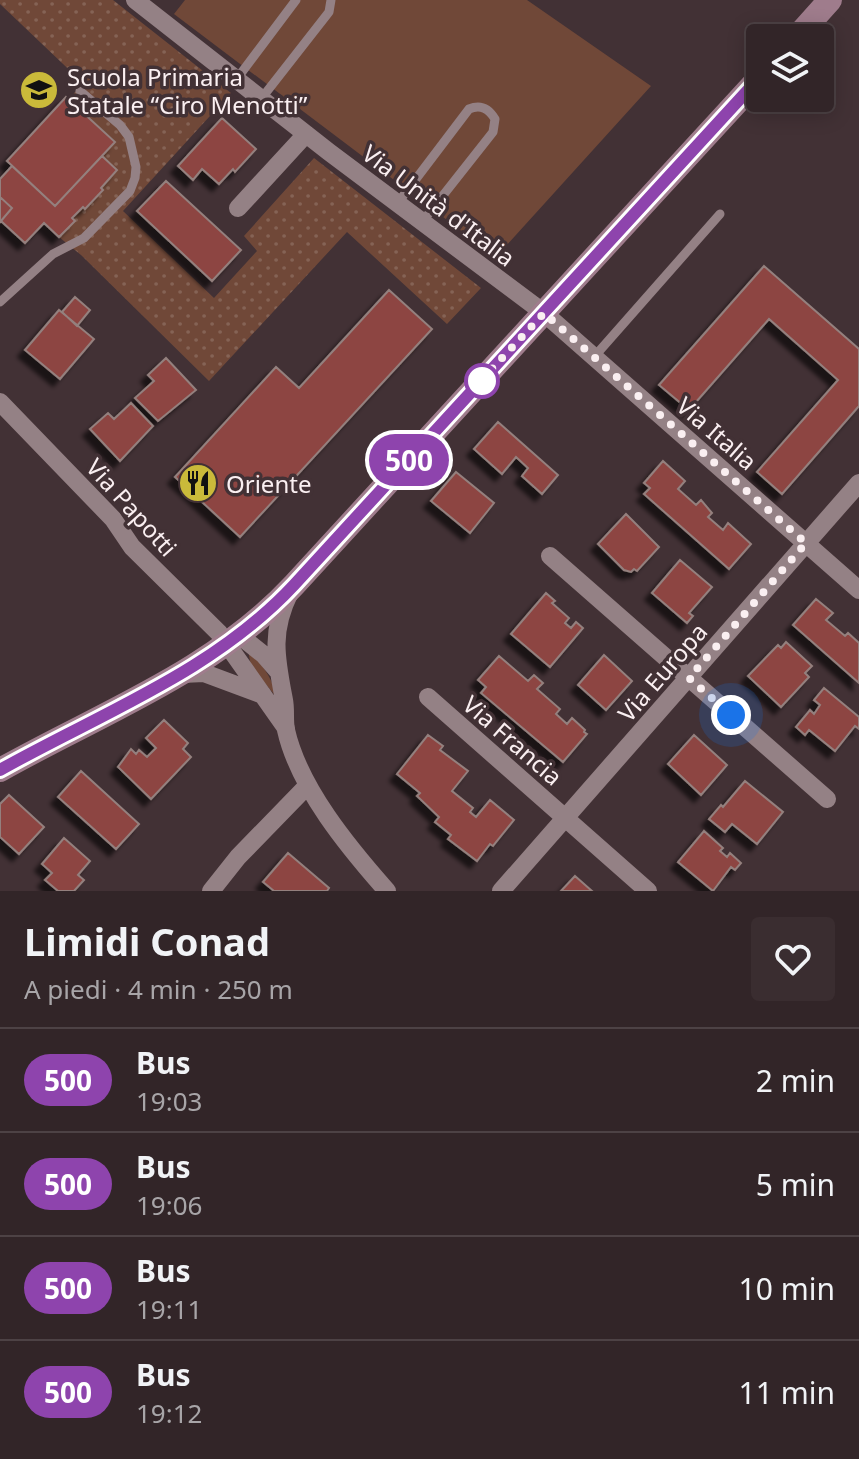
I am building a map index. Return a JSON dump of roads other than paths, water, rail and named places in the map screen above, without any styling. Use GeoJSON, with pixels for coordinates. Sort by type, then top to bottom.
{"type":"FeatureCollection","features":[{"type":"Feature","properties":{"kind":"main road"},"geometry":{"type":"LineString","coordinates":[[809,24],[830,0]]}},
{"type":"Feature","properties":{"kind":"main road"},"geometry":{"type":"LineString","coordinates":[[0,770],[182,674],[234,639],[294,585],[746,92]]}},
{"type":"Feature","properties":{"kind":"street","name":"Via Unità d'Italia"},"geometry":{"type":"LineString","coordinates":[[135,0],[397,204],[544,313]]}},
{"type":"Feature","properties":{"kind":"street"},"geometry":{"type":"LineString","coordinates":[[238,208],[306,134]]}},
{"type":"Feature","properties":{"kind":"street","name":"Via Italia"},"geometry":{"type":"LineString","coordinates":[[544,313],[859,590]]}},
{"type":"Feature","properties":{"kind":"street","name":"Via Papotti"},"geometry":{"type":"LineString","coordinates":[[0,402],[113,519],[132,547],[234,639]]}},
{"type":"Feature","properties":{"kind":"street","name":"Via Europa"},"geometry":{"type":"LineString","coordinates":[[501,891],[859,483]]}},
{"type":"Feature","properties":{"kind":"street"},"geometry":{"type":"LineString","coordinates":[[550,556],[827,799]]}},
{"type":"Feature","properties":{"kind":"street"},"geometry":{"type":"LineString","coordinates":[[286,728],[275,639],[279,618],[294,585]]}},
{"type":"Feature","properties":{"kind":"street"},"geometry":{"type":"LineString","coordinates":[[234,639],[277,670]]}},
{"type":"Feature","properties":{"kind":"street"},"geometry":{"type":"LineString","coordinates":[[234,639],[263,696],[286,728],[308,785],[387,891]]}},
{"type":"Feature","properties":{"kind":"street"},"geometry":{"type":"LineString","coordinates":[[182,674],[204,673],[263,696]]}},
{"type":"Feature","properties":{"kind":"street","name":"Via Francia"},"geometry":{"type":"LineString","coordinates":[[428,697],[648,891]]}},
{"type":"Feature","properties":{"kind":"street"},"geometry":{"type":"LineString","coordinates":[[211,891],[238,857],[308,785]]}},
{"type":"Feature","properties":{"kind":"lane"},"geometry":{"type":"LineString","coordinates":[[236,80],[296,0]]}},
{"type":"Feature","properties":{"kind":"lane"},"geometry":{"type":"LineString","coordinates":[[261,99],[329,12],[331,0]]}},
{"type":"Feature","properties":{"kind":"lane"},"geometry":{"type":"LineString","coordinates":[[0,302],[53,254],[84,238],[130,191],[135,178],[136,167],[129,137],[120,125],[80,91]]}},
{"type":"Feature","properties":{"kind":"lane"},"geometry":{"type":"LineString","coordinates":[[397,204],[469,109],[481,107],[487,110],[495,119],[493,132],[422,222]]}},
{"type":"Feature","properties":{"kind":"lane"},"geometry":{"type":"LineString","coordinates":[[594,357],[720,214]]}},
{"type":"Feature","properties":{"kind":"place","name":"Scuola Primaria Statale “Ciro Menotti”"},"geometry":{"type":"Point","coordinates":[39,90]}},
{"type":"Feature","properties":{"kind":"place","name":"Oriente"},"geometry":{"type":"Point","coordinates":[198,483]}}]}
